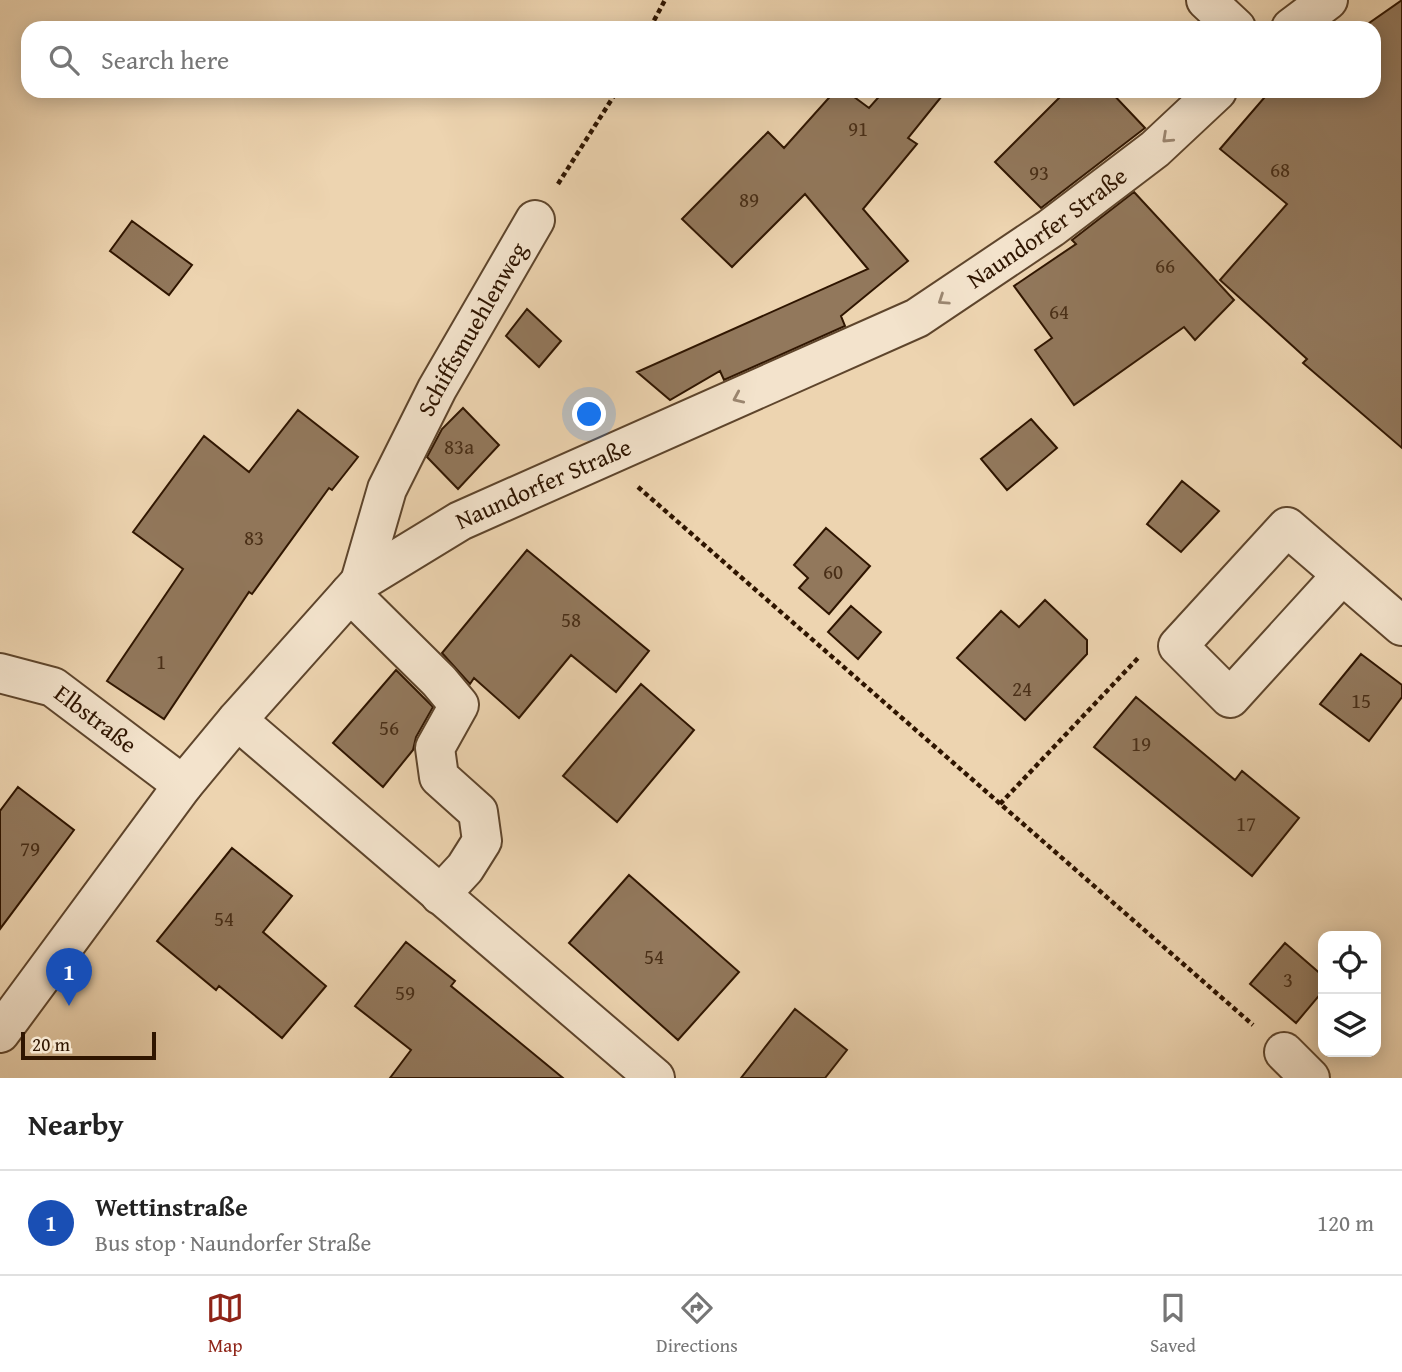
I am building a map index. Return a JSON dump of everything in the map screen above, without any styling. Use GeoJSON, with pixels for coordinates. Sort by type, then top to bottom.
{"type":"FeatureCollection","features":[{"type":"Feature","properties":{"kind":"street"},"geometry":{"type":"LineString","coordinates":[[1206,0],[1228,21]]}},
{"type":"Feature","properties":{"kind":"street"},"geometry":{"type":"LineString","coordinates":[[1300,21],[1328,0]]}},
{"type":"Feature","properties":{"kind":"street","name":"Naundorfer Straße"},"geometry":{"type":"LineString","coordinates":[[0,1033],[183,785],[355,587],[460,521],[917,318],[1051,228],[1155,149],[1210,98]]}},
{"type":"Feature","properties":{"kind":"street","name":"Schiffsmuehlenweg"},"geometry":{"type":"LineString","coordinates":[[355,587],[387,489],[437,389],[535,220]]}},
{"type":"Feature","properties":{"kind":"street"},"geometry":{"type":"LineString","coordinates":[[1342,575],[1230,698],[1178,646],[1287,527],[1402,626]]}},
{"type":"Feature","properties":{"kind":"street"},"geometry":{"type":"LineString","coordinates":[[355,587],[459,705],[435,748],[439,777],[478,812],[482,841],[465,868],[440,895]]}},
{"type":"Feature","properties":{"kind":"street","name":"Elbstraße"},"geometry":{"type":"LineString","coordinates":[[0,673],[53,687],[183,785]]}},
{"type":"Feature","properties":{"kind":"street"},"geometry":{"type":"LineString","coordinates":[[237,720],[655,1078]]}},
{"type":"Feature","properties":{"kind":"path"},"geometry":{"type":"LineString","coordinates":[[654,21],[665,0]]}},
{"type":"Feature","properties":{"kind":"path","name":"Schiffsmuehlenweg"},"geometry":{"type":"LineString","coordinates":[[535,220],[613,98]]}},
{"type":"Feature","properties":{"kind":"path"},"geometry":{"type":"LineString","coordinates":[[607,457],[1297,1065]]}},
{"type":"Feature","properties":{"kind":"path"},"geometry":{"type":"LineString","coordinates":[[1000,804],[1140,656],[1178,646]]}},
{"type":"Feature","properties":{"kind":"building"},"geometry":{"type":"Polygon","coordinates":[[[1402,0],[1402,448],[1303,363],[1307,359],[1220,280],[1287,204],[1220,149],[1264,98],[1381,98],[1381,21],[1372,21],[1402,0]]]}},
{"type":"Feature","properties":{"kind":"building"},"geometry":{"type":"Polygon","coordinates":[[[829,98],[855,98],[869,108],[878,98],[940,98],[908,138],[917,144],[863,209],[908,261],[841,316],[845,326],[724,380],[720,371],[670,400],[637,372],[868,269],[805,194],[732,267],[682,219],[768,132],[784,148],[829,98]]]}},
{"type":"Feature","properties":{"kind":"building"},"geometry":{"type":"Polygon","coordinates":[[[1059,98],[1117,98],[1145,128],[1041,208],[995,162],[1059,98]]]}},
{"type":"Feature","properties":{"kind":"building"},"geometry":{"type":"Polygon","coordinates":[[[1134,192],[1234,300],[1195,340],[1184,327],[1074,405],[1035,350],[1052,338],[1014,286],[1076,244],[1072,240],[1134,192]]]}},
{"type":"Feature","properties":{"kind":"building"},"geometry":{"type":"Polygon","coordinates":[[[132,221],[192,265],[169,295],[110,251],[132,221]]]}},
{"type":"Feature","properties":{"kind":"building"},"geometry":{"type":"Polygon","coordinates":[[[527,309],[561,341],[539,367],[506,336],[527,309]]]}},
{"type":"Feature","properties":{"kind":"building"},"geometry":{"type":"Polygon","coordinates":[[[463,408],[499,445],[458,489],[427,457],[442,429],[463,408]]]}},
{"type":"Feature","properties":{"kind":"building"},"geometry":{"type":"Polygon","coordinates":[[[298,410],[358,457],[332,490],[329,488],[252,594],[249,592],[164,719],[107,681],[183,569],[133,532],[204,436],[249,472],[298,410]]]}},
{"type":"Feature","properties":{"kind":"building"},"geometry":{"type":"Polygon","coordinates":[[[1031,419],[1057,448],[1007,490],[981,459],[1031,419]]]}},
{"type":"Feature","properties":{"kind":"building"},"geometry":{"type":"Polygon","coordinates":[[[1182,481],[1219,511],[1181,552],[1147,524],[1182,481]]]}},
{"type":"Feature","properties":{"kind":"building"},"geometry":{"type":"Polygon","coordinates":[[[826,528],[870,566],[829,614],[799,588],[808,578],[794,565],[826,528]]]}},
{"type":"Feature","properties":{"kind":"building"},"geometry":{"type":"Polygon","coordinates":[[[527,550],[649,651],[616,692],[571,655],[519,718],[474,678],[470,684],[442,653],[527,550]]]}},
{"type":"Feature","properties":{"kind":"building"},"geometry":{"type":"Polygon","coordinates":[[[1045,600],[1087,640],[1087,654],[1025,720],[957,658],[1001,611],[1019,627],[1045,600]]]}},
{"type":"Feature","properties":{"kind":"building"},"geometry":{"type":"Polygon","coordinates":[[[851,606],[881,632],[858,659],[828,632],[851,606]]]}},
{"type":"Feature","properties":{"kind":"building"},"geometry":{"type":"Polygon","coordinates":[[[1361,654],[1402,685],[1402,697],[1369,741],[1320,704],[1361,654]]]}},
{"type":"Feature","properties":{"kind":"building"},"geometry":{"type":"Polygon","coordinates":[[[396,670],[433,707],[416,737],[413,750],[383,787],[333,743],[396,670]]]}},
{"type":"Feature","properties":{"kind":"building"},"geometry":{"type":"Polygon","coordinates":[[[641,684],[694,730],[617,822],[563,776],[641,684]]]}},
{"type":"Feature","properties":{"kind":"building"},"geometry":{"type":"Polygon","coordinates":[[[1136,697],[1235,780],[1242,771],[1299,818],[1252,876],[1094,747],[1136,697]]]}},
{"type":"Feature","properties":{"kind":"building"},"geometry":{"type":"Polygon","coordinates":[[[18,787],[74,830],[0,929],[0,811],[18,787]]]}},
{"type":"Feature","properties":{"kind":"building"},"geometry":{"type":"Polygon","coordinates":[[[232,848],[292,896],[263,932],[326,986],[282,1038],[219,986],[216,990],[157,941],[232,848]]]}},
{"type":"Feature","properties":{"kind":"building"},"geometry":{"type":"Polygon","coordinates":[[[629,875],[739,972],[678,1040],[569,943],[629,875]]]}},
{"type":"Feature","properties":{"kind":"building"},"geometry":{"type":"Polygon","coordinates":[[[406,942],[455,981],[451,986],[563,1078],[390,1078],[411,1050],[355,1006],[406,942]]]}},
{"type":"Feature","properties":{"kind":"building"},"geometry":{"type":"Polygon","coordinates":[[[1285,943],[1318,972],[1318,997],[1296,1023],[1250,984],[1285,943]]]}},
{"type":"Feature","properties":{"kind":"building"},"geometry":{"type":"Polygon","coordinates":[[[795,1009],[847,1050],[825,1078],[741,1078],[795,1009]]]}},
{"type":"Feature","properties":{"kind":"place","name":"Wettinstraße"},"geometry":{"type":"Point","coordinates":[69,1006]}}]}
